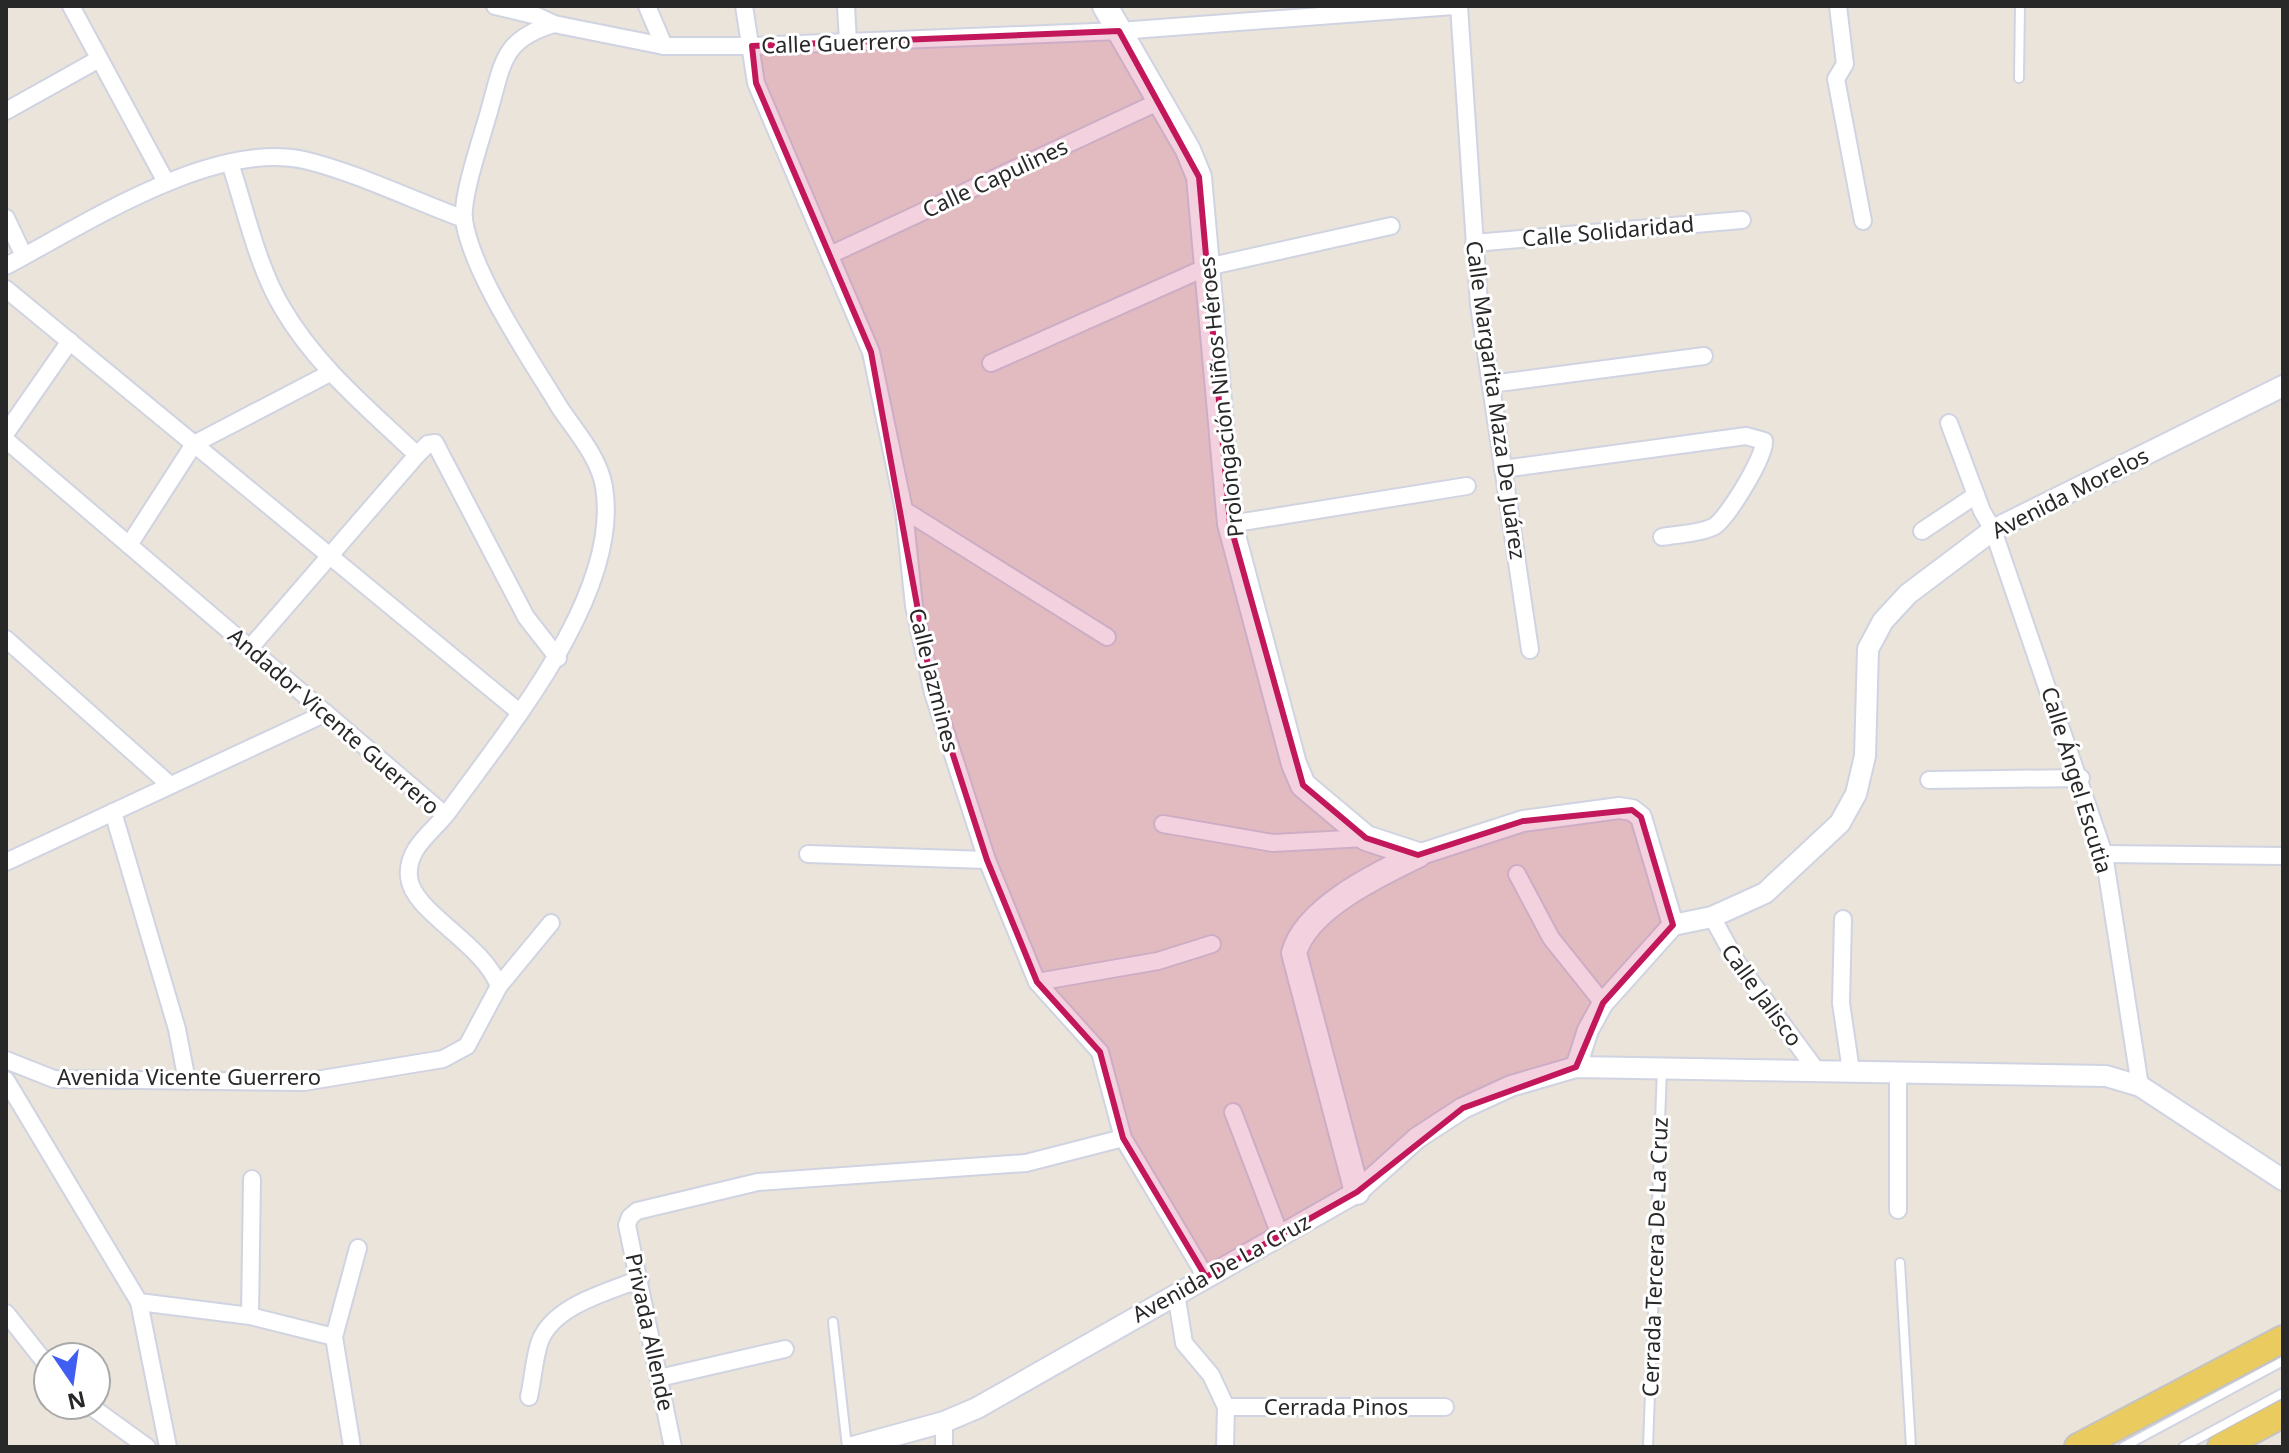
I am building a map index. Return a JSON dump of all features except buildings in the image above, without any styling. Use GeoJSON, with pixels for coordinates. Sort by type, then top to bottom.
{"type":"FeatureCollection","features":[{"type":"Feature","properties":{"kind":"main road","name":"Prolongación Niños Héroes"},"geometry":{"type":"LineString","coordinates":[[1105,6],[1188,150],[1199,177],[1230,524],[1303,785],[1366,838],[1418,855]]}},
{"type":"Feature","properties":{"kind":"main road"},"geometry":{"type":"LineString","coordinates":[[1357,1192],[1294,953],[1306,929],[1336,903],[1368,880],[1418,855]]}},
{"type":"Feature","properties":{"kind":"main road"},"geometry":{"type":"LineString","coordinates":[[2078,1447],[2283,1339]]}},
{"type":"Feature","properties":{"kind":"main road"},"geometry":{"type":"LineString","coordinates":[[2221,1447],[2283,1414]]}},
{"type":"Feature","properties":{"kind":"street"},"geometry":{"type":"LineString","coordinates":[[71,6],[166,182]]}},
{"type":"Feature","properties":{"kind":"street","name":"Calle Guerrero"},"geometry":{"type":"LineString","coordinates":[[495,6],[536,11],[554,24],[664,46],[752,46],[1119,31],[1242,14],[1457,6]]}},
{"type":"Feature","properties":{"kind":"street"},"geometry":{"type":"LineString","coordinates":[[647,6],[664,46]]}},
{"type":"Feature","properties":{"kind":"street","name":"Calle Jazmines"},"geometry":{"type":"LineString","coordinates":[[744,6],[756,83],[832,254],[871,352],[904,510],[914,606],[933,693],[987,860],[1037,982],[1100,1052],[1123,1138],[1206,1277]]}},
{"type":"Feature","properties":{"kind":"street"},"geometry":{"type":"LineString","coordinates":[[846,6],[848,42]]}},
{"type":"Feature","properties":{"kind":"street","name":"Calle Margarita Maza De Juárez"},"geometry":{"type":"LineString","coordinates":[[1457,6],[1474,243],[1530,650]]}},
{"type":"Feature","properties":{"kind":"street"},"geometry":{"type":"LineString","coordinates":[[1838,6],[1845,64],[1836,79],[1863,221]]}},
{"type":"Feature","properties":{"kind":"street"},"geometry":{"type":"LineString","coordinates":[[445,815],[558,658],[595,575],[604,533],[604,486],[592,455],[510,325],[483,273],[464,219],[473,169],[505,53],[533,30],[554,24]]}},
{"type":"Feature","properties":{"kind":"street"},"geometry":{"type":"LineString","coordinates":[[6,111],[99,59]]}},
{"type":"Feature","properties":{"kind":"street","name":"Calle Capulines"},"geometry":{"type":"LineString","coordinates":[[832,254],[1158,102]]}},
{"type":"Feature","properties":{"kind":"street"},"geometry":{"type":"LineString","coordinates":[[6,266],[166,182],[263,156],[305,160],[464,219]]}},
{"type":"Feature","properties":{"kind":"street"},"geometry":{"type":"LineString","coordinates":[[230,163],[267,275],[282,309],[330,373],[417,455]]}},
{"type":"Feature","properties":{"kind":"street"},"geometry":{"type":"LineString","coordinates":[[6,218],[24,256]]}},
{"type":"Feature","properties":{"kind":"street","name":"Calle Solidaridad"},"geometry":{"type":"LineString","coordinates":[[1474,243],[1742,220]]}},
{"type":"Feature","properties":{"kind":"street"},"geometry":{"type":"LineString","coordinates":[[991,363],[1207,267],[1391,226]]}},
{"type":"Feature","properties":{"kind":"street"},"geometry":{"type":"LineString","coordinates":[[6,289],[518,711]]}},
{"type":"Feature","properties":{"kind":"street"},"geometry":{"type":"LineString","coordinates":[[6,433],[70,341]]}},
{"type":"Feature","properties":{"kind":"street"},"geometry":{"type":"LineString","coordinates":[[1491,384],[1704,356]]}},
{"type":"Feature","properties":{"kind":"street"},"geometry":{"type":"LineString","coordinates":[[129,545],[194,444],[330,373]]}},
{"type":"Feature","properties":{"kind":"street","name":"Avenida Morelos"},"geometry":{"type":"LineString","coordinates":[[1673,925],[1712,917],[1765,893],[1840,823],[1856,794],[1865,756],[1868,649],[1883,621],[1908,594],[1993,530],[2283,386]]}},
{"type":"Feature","properties":{"kind":"street","name":"Calle Ángel Escutia"},"geometry":{"type":"LineString","coordinates":[[1949,423],[1976,495],[1993,530],[2081,778],[2104,854],[2140,1086]]}},
{"type":"Feature","properties":{"kind":"street"},"geometry":{"type":"LineString","coordinates":[[1503,469],[1746,436],[1764,441],[1761,457],[1723,519],[1708,529],[1662,537]]}},
{"type":"Feature","properties":{"kind":"street","name":"Andador Vicente Guerrero"},"geometry":{"type":"LineString","coordinates":[[6,440],[445,815],[415,848],[408,876],[412,889],[420,902],[483,957],[499,986]]}},
{"type":"Feature","properties":{"kind":"street"},"geometry":{"type":"LineString","coordinates":[[250,648],[417,455],[428,444],[435,443],[526,617],[558,658]]}},
{"type":"Feature","properties":{"kind":"street"},"geometry":{"type":"LineString","coordinates":[[1230,524],[1467,486]]}},
{"type":"Feature","properties":{"kind":"street"},"geometry":{"type":"LineString","coordinates":[[1922,531],[1976,495]]}},
{"type":"Feature","properties":{"kind":"street"},"geometry":{"type":"LineString","coordinates":[[904,510],[1107,637]]}},
{"type":"Feature","properties":{"kind":"street"},"geometry":{"type":"LineString","coordinates":[[6,639],[170,785]]}},
{"type":"Feature","properties":{"kind":"street"},"geometry":{"type":"LineString","coordinates":[[6,862],[326,713]]}},
{"type":"Feature","properties":{"kind":"street"},"geometry":{"type":"LineString","coordinates":[[1929,780],[2081,778]]}},
{"type":"Feature","properties":{"kind":"street"},"geometry":{"type":"LineString","coordinates":[[1418,855],[1523,821],[1619,808],[1632,810],[1641,817],[1673,925],[1603,1003],[1576,1067]]}},
{"type":"Feature","properties":{"kind":"street"},"geometry":{"type":"LineString","coordinates":[[113,812],[177,1029],[187,1081]]}},
{"type":"Feature","properties":{"kind":"street"},"geometry":{"type":"LineString","coordinates":[[1163,824],[1273,843],[1366,838]]}},
{"type":"Feature","properties":{"kind":"street"},"geometry":{"type":"LineString","coordinates":[[808,854],[987,860]]}},
{"type":"Feature","properties":{"kind":"street"},"geometry":{"type":"LineString","coordinates":[[2104,854],[2283,856]]}},
{"type":"Feature","properties":{"kind":"street"},"geometry":{"type":"LineString","coordinates":[[1517,874],[1551,938],[1603,1003]]}},
{"type":"Feature","properties":{"kind":"street","name":"Calle Jalisco"},"geometry":{"type":"LineString","coordinates":[[1712,917],[1738,964],[1817,1071]]}},
{"type":"Feature","properties":{"kind":"street"},"geometry":{"type":"LineString","coordinates":[[1843,919],[1841,1003],[1851,1071]]}},
{"type":"Feature","properties":{"kind":"street"},"geometry":{"type":"LineString","coordinates":[[499,986],[551,923]]}},
{"type":"Feature","properties":{"kind":"street"},"geometry":{"type":"LineString","coordinates":[[1037,982],[1158,961],[1212,944]]}},
{"type":"Feature","properties":{"kind":"street","name":"Avenida Vicente Guerrero"},"geometry":{"type":"LineString","coordinates":[[6,1060],[54,1079],[187,1081],[304,1082],[422,1065],[443,1059],[467,1046],[499,986]]}},
{"type":"Feature","properties":{"kind":"street","name":"Avenida De La Cruz"},"geometry":{"type":"LineString","coordinates":[[850,1447],[944,1422],[977,1408],[1357,1192],[1417,1138],[1463,1108],[1511,1086],[1576,1067],[2106,1076],[2140,1086]]}},
{"type":"Feature","properties":{"kind":"street"},"geometry":{"type":"LineString","coordinates":[[1898,1072],[1898,1210]]}},
{"type":"Feature","properties":{"kind":"street"},"geometry":{"type":"LineString","coordinates":[[6,1080],[139,1302],[168,1447]]}},
{"type":"Feature","properties":{"kind":"street"},"geometry":{"type":"LineString","coordinates":[[2140,1086],[2283,1180]]}},
{"type":"Feature","properties":{"kind":"street"},"geometry":{"type":"LineString","coordinates":[[1233,1112],[1280,1235]]}},
{"type":"Feature","properties":{"kind":"street","name":"Privada Allende"},"geometry":{"type":"LineString","coordinates":[[673,1447],[627,1225],[637,1211],[758,1182],[1026,1163],[1123,1138]]}},
{"type":"Feature","properties":{"kind":"street"},"geometry":{"type":"LineString","coordinates":[[250,1316],[252,1179]]}},
{"type":"Feature","properties":{"kind":"street"},"geometry":{"type":"LineString","coordinates":[[352,1447],[334,1337],[358,1248]]}},
{"type":"Feature","properties":{"kind":"street"},"geometry":{"type":"LineString","coordinates":[[529,1397],[541,1339],[558,1319],[586,1300],[640,1279]]}},
{"type":"Feature","properties":{"kind":"street"},"geometry":{"type":"LineString","coordinates":[[1176,1293],[1179,1329],[1184,1343],[1211,1375],[1226,1407],[1225,1447]]}},
{"type":"Feature","properties":{"kind":"street"},"geometry":{"type":"LineString","coordinates":[[139,1302],[250,1316],[334,1337]]}},
{"type":"Feature","properties":{"kind":"street"},"geometry":{"type":"LineString","coordinates":[[6,1313],[32,1346]]}},
{"type":"Feature","properties":{"kind":"street"},"geometry":{"type":"LineString","coordinates":[[659,1378],[785,1349]]}},
{"type":"Feature","properties":{"kind":"street","name":"Cerrada Pinos"},"geometry":{"type":"LineString","coordinates":[[1226,1407],[1445,1407]]}},
{"type":"Feature","properties":{"kind":"street"},"geometry":{"type":"LineString","coordinates":[[111,1421],[147,1447]]}},
{"type":"Feature","properties":{"kind":"street"},"geometry":{"type":"LineString","coordinates":[[944,1422],[944,1447]]}},
{"type":"Feature","properties":{"kind":"lane"},"geometry":{"type":"LineString","coordinates":[[2019,78],[2020,6]]}},
{"type":"Feature","properties":{"kind":"lane","name":"Cerrada Tercera De La Cruz"},"geometry":{"type":"LineString","coordinates":[[1648,1447],[1662,1067]]}},
{"type":"Feature","properties":{"kind":"lane"},"geometry":{"type":"LineString","coordinates":[[1900,1263],[1911,1447]]}},
{"type":"Feature","properties":{"kind":"lane"},"geometry":{"type":"LineString","coordinates":[[833,1322],[850,1447]]}},
{"type":"Feature","properties":{"kind":"lane"},"geometry":{"type":"LineString","coordinates":[[2123,1447],[2283,1361]]}},
{"type":"Feature","properties":{"kind":"lane"},"geometry":{"type":"LineString","coordinates":[[2183,1447],[2283,1393]]}},
{"type":"Feature","properties":{"kind":"highlighted area"},"geometry":{"type":"Polygon","coordinates":[[[1119,31],[1199,177],[1230,524],[1303,785],[1366,838],[1418,855],[1523,821],[1632,810],[1641,817],[1673,925],[1603,1003],[1576,1067],[1463,1108],[1357,1192],[1206,1277],[1123,1138],[1100,1052],[1037,982],[987,860],[933,693],[871,352],[756,83],[752,46],[1119,31]]]}}]}
